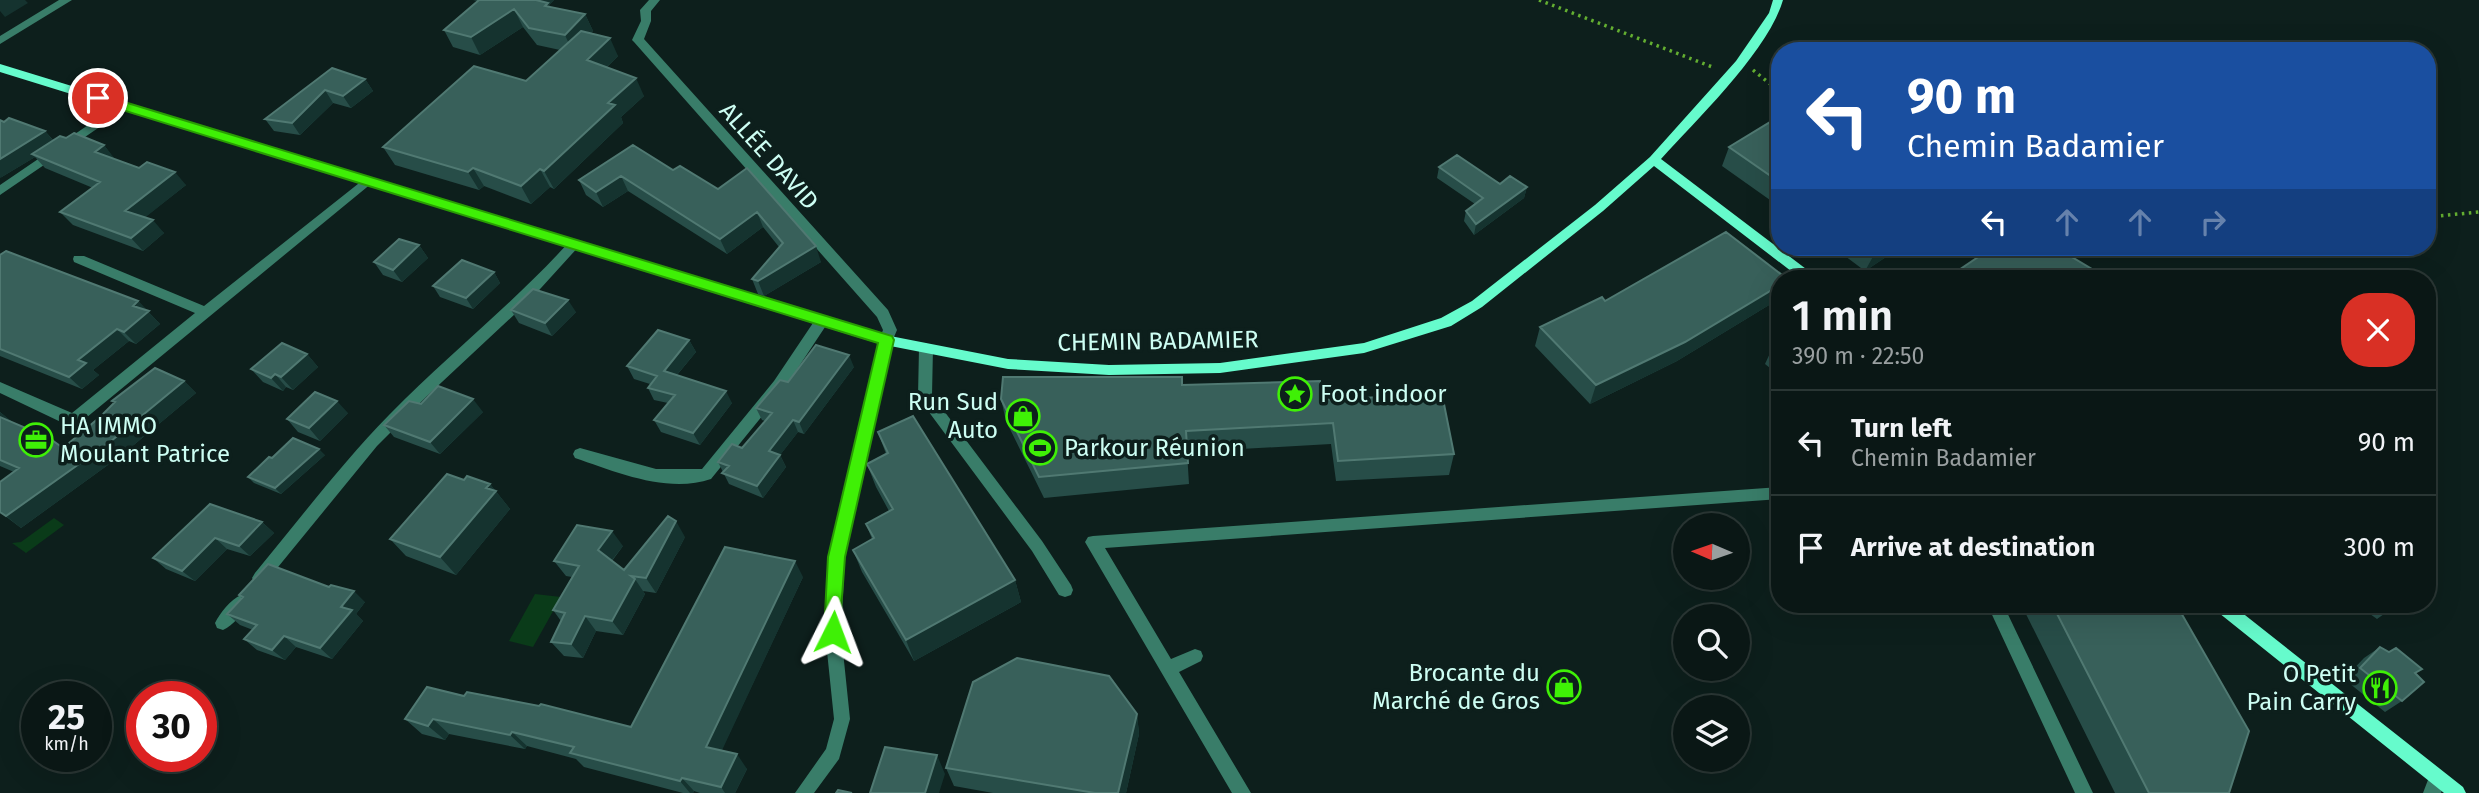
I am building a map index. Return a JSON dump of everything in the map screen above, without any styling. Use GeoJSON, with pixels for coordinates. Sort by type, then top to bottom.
{"type":"FeatureCollection","features":[{"type":"Feature","properties":{"kind":"street"},"geometry":{"type":"LineString","coordinates":[[0,41],[67,0]]}},
{"type":"Feature","properties":{"kind":"street","name":"ALLÉE DAVID"},"geometry":{"type":"LineString","coordinates":[[655,0],[645,10],[646,21],[638,40],[647,45],[654,59],[680,84],[694,104],[883,314],[890,330],[886,340]]}},
{"type":"Feature","properties":{"kind":"street","name":"CHEMIN BADAMIER"},"geometry":{"type":"LineString","coordinates":[[0,68],[886,340],[1008,364],[1109,370],[1220,368],[1364,348],[1446,322],[1477,304],[1599,208],[1654,160],[1740,64],[1773,13],[1778,0]]}},
{"type":"Feature","properties":{"kind":"street"},"geometry":{"type":"LineString","coordinates":[[0,191],[122,106]]}},
{"type":"Feature","properties":{"kind":"street"},"geometry":{"type":"LineString","coordinates":[[1654,160],[1771,249]]}},
{"type":"Feature","properties":{"kind":"street"},"geometry":{"type":"LineString","coordinates":[[0,387],[68,419],[76,418],[368,180]]}},
{"type":"Feature","properties":{"kind":"street"},"geometry":{"type":"LineString","coordinates":[[223,623],[372,443],[461,355],[513,310],[575,244]]}},
{"type":"Feature","properties":{"kind":"street"},"geometry":{"type":"LineString","coordinates":[[1780,256],[1798,270]]}},
{"type":"Feature","properties":{"kind":"street"},"geometry":{"type":"LineString","coordinates":[[79,259],[207,313]]}},
{"type":"Feature","properties":{"kind":"street"},"geometry":{"type":"LineString","coordinates":[[580,454],[649,477],[678,479],[706,475],[779,385],[822,321]]}},
{"type":"Feature","properties":{"kind":"street"},"geometry":{"type":"LineString","coordinates":[[804,793],[833,753],[842,719],[833,632],[837,557],[886,340]]}},
{"type":"Feature","properties":{"kind":"street"},"geometry":{"type":"LineString","coordinates":[[926,348],[925,396],[1037,545],[1065,590]]}},
{"type":"Feature","properties":{"kind":"street"},"geometry":{"type":"LineString","coordinates":[[1242,793],[1093,542],[1771,494]]}},
{"type":"Feature","properties":{"kind":"street"},"geometry":{"type":"LineString","coordinates":[[1999,613],[2084,793]]}},
{"type":"Feature","properties":{"kind":"street"},"geometry":{"type":"LineString","coordinates":[[2231,613],[2434,785],[2457,793]]}},
{"type":"Feature","properties":{"kind":"street"},"geometry":{"type":"LineString","coordinates":[[1168,669],[1195,656]]}},
{"type":"Feature","properties":{"kind":"path"},"geometry":{"type":"LineString","coordinates":[[1539,0],[1730,75]]}},
{"type":"Feature","properties":{"kind":"path"},"geometry":{"type":"LineString","coordinates":[[1740,64],[1771,85]]}},
{"type":"Feature","properties":{"kind":"path"},"geometry":{"type":"LineString","coordinates":[[2436,216],[2479,212]]}},
{"type":"Feature","properties":{"kind":"shaded area"},"geometry":{"type":"Polygon","coordinates":[[[54,518],[64,525],[26,553],[12,543],[21,542],[54,518]]]}},
{"type":"Feature","properties":{"kind":"shaded area"},"geometry":{"type":"Polygon","coordinates":[[[535,594],[561,597],[533,647],[509,641],[535,594]]]}},
{"type":"Feature","properties":{"kind":"building"},"geometry":{"type":"Polygon","coordinates":[[[479,0],[536,0],[548,3],[545,6],[585,14],[565,35],[529,28],[514,9],[471,37],[444,30],[479,0]]]}},
{"type":"Feature","properties":{"kind":"building"},"geometry":{"type":"Polygon","coordinates":[[[581,31],[610,38],[587,60],[636,78],[608,103],[615,105],[544,171],[540,169],[521,186],[473,168],[468,172],[383,147],[474,66],[526,81],[581,31]]]}},
{"type":"Feature","properties":{"kind":"building"},"geometry":{"type":"Polygon","coordinates":[[[332,68],[365,79],[343,96],[325,90],[292,123],[265,119],[332,68]]]}},
{"type":"Feature","properties":{"kind":"building"},"geometry":{"type":"Polygon","coordinates":[[[9,118],[45,131],[0,159],[0,120],[4,122],[9,118]]]}},
{"type":"Feature","properties":{"kind":"building"},"geometry":{"type":"Polygon","coordinates":[[[1771,121],[1771,176],[1729,147],[1771,121]]]}},
{"type":"Feature","properties":{"kind":"building"},"geometry":{"type":"Polygon","coordinates":[[[74,133],[104,145],[95,152],[139,168],[147,162],[175,172],[125,211],[153,220],[131,238],[60,212],[100,182],[32,154],[60,136],[66,138],[74,133]]]}},
{"type":"Feature","properties":{"kind":"building"},"geometry":{"type":"Polygon","coordinates":[[[633,145],[673,170],[680,166],[718,189],[747,168],[816,246],[758,281],[752,279],[783,243],[757,212],[720,239],[621,176],[596,192],[579,180],[633,145]]]}},
{"type":"Feature","properties":{"kind":"building"},"geometry":{"type":"Polygon","coordinates":[[[1457,155],[1500,184],[1510,176],[1527,187],[1476,224],[1466,211],[1483,198],[1439,167],[1457,155]]]}},
{"type":"Feature","properties":{"kind":"building"},"geometry":{"type":"Polygon","coordinates":[[[1726,232],[1776,270],[1771,270],[1771,290],[1685,342],[1596,385],[1540,327],[1602,297],[1605,301],[1726,232]]]}},
{"type":"Feature","properties":{"kind":"building"},"geometry":{"type":"Polygon","coordinates":[[[399,239],[419,245],[393,270],[374,262],[399,239]]]}},
{"type":"Feature","properties":{"kind":"building"},"geometry":{"type":"Polygon","coordinates":[[[6,251],[138,301],[133,306],[149,311],[124,332],[117,329],[78,360],[86,363],[69,377],[0,349],[0,255],[6,251]]]}},
{"type":"Feature","properties":{"kind":"building"},"geometry":{"type":"Polygon","coordinates":[[[1980,256],[2070,256],[2094,270],[1959,270],[1980,256]]]}},
{"type":"Feature","properties":{"kind":"building"},"geometry":{"type":"Polygon","coordinates":[[[462,260],[494,272],[466,298],[433,286],[462,260]]]}},
{"type":"Feature","properties":{"kind":"building"},"geometry":{"type":"Polygon","coordinates":[[[533,289],[568,300],[545,323],[511,310],[533,289]]]}},
{"type":"Feature","properties":{"kind":"building"},"geometry":{"type":"Polygon","coordinates":[[[658,330],[689,340],[664,371],[726,391],[693,433],[654,420],[675,395],[648,388],[657,376],[627,366],[658,330]]]}},
{"type":"Feature","properties":{"kind":"building"},"geometry":{"type":"Polygon","coordinates":[[[282,343],[307,354],[281,377],[275,374],[271,378],[251,369],[282,343]]]}},
{"type":"Feature","properties":{"kind":"building"},"geometry":{"type":"Polygon","coordinates":[[[816,345],[849,355],[799,422],[793,420],[769,451],[780,455],[757,486],[722,473],[729,466],[718,462],[732,444],[742,448],[772,413],[756,408],[780,380],[788,382],[816,345]]]}},
{"type":"Feature","properties":{"kind":"building"},"geometry":{"type":"Polygon","coordinates":[[[155,368],[184,381],[110,442],[6,516],[0,512],[0,482],[19,468],[0,460],[0,417],[49,438],[63,448],[100,417],[115,402],[112,401],[155,368]]]}},
{"type":"Feature","properties":{"kind":"building"},"geometry":{"type":"Polygon","coordinates":[[[1003,377],[1182,377],[1182,385],[1320,381],[1320,400],[1442,394],[1454,454],[1338,461],[1333,423],[1186,431],[1188,463],[1039,477],[1001,399],[1003,377]]]}},
{"type":"Feature","properties":{"kind":"building"},"geometry":{"type":"Polygon","coordinates":[[[438,386],[473,399],[430,442],[384,425],[409,401],[421,404],[438,386]]]}},
{"type":"Feature","properties":{"kind":"building"},"geometry":{"type":"Polygon","coordinates":[[[315,392],[337,401],[309,428],[287,419],[315,392]]]}},
{"type":"Feature","properties":{"kind":"building"},"geometry":{"type":"Polygon","coordinates":[[[913,416],[1015,580],[906,640],[853,550],[874,538],[866,524],[893,509],[867,464],[888,453],[878,432],[913,416]]]}},
{"type":"Feature","properties":{"kind":"building"},"geometry":{"type":"Polygon","coordinates":[[[293,438],[319,449],[275,488],[248,477],[269,457],[272,458],[293,438]]]}},
{"type":"Feature","properties":{"kind":"building"},"geometry":{"type":"Polygon","coordinates":[[[447,474],[464,480],[467,476],[490,484],[486,488],[496,491],[440,557],[390,539],[447,474]]]}},
{"type":"Feature","properties":{"kind":"building"},"geometry":{"type":"Polygon","coordinates":[[[210,504],[262,522],[239,546],[215,538],[182,571],[153,558],[210,504]]]}},
{"type":"Feature","properties":{"kind":"building"},"geometry":{"type":"Polygon","coordinates":[[[668,516],[676,521],[646,578],[631,576],[635,579],[612,621],[585,616],[571,644],[551,642],[565,613],[553,610],[579,566],[554,561],[577,525],[612,531],[598,550],[624,570],[668,516]]]}},
{"type":"Feature","properties":{"kind":"building"},"geometry":{"type":"Polygon","coordinates":[[[725,547],[795,561],[706,747],[737,754],[721,787],[682,778],[680,781],[570,753],[574,747],[512,732],[510,735],[433,719],[428,726],[405,719],[427,687],[464,696],[467,692],[539,706],[541,704],[631,727],[725,547]]]}},
{"type":"Feature","properties":{"kind":"building"},"geometry":{"type":"Polygon","coordinates":[[[268,564],[329,587],[331,585],[354,591],[341,607],[352,610],[320,648],[284,636],[272,650],[244,639],[257,625],[227,614],[243,597],[239,595],[268,564]]]}},
{"type":"Feature","properties":{"kind":"building"},"geometry":{"type":"Polygon","coordinates":[[[2057,613],[2181,613],[2249,731],[2229,793],[2149,793],[2057,613]]]}},
{"type":"Feature","properties":{"kind":"building"},"geometry":{"type":"Polygon","coordinates":[[[2380,647],[2389,652],[2396,648],[2422,669],[2415,673],[2424,682],[2402,701],[2360,668],[2380,647]]]}},
{"type":"Feature","properties":{"kind":"building"},"geometry":{"type":"Polygon","coordinates":[[[1017,658],[1109,676],[1137,714],[1118,793],[1095,793],[946,768],[973,682],[1017,658]]]}},
{"type":"Feature","properties":{"kind":"building"},"geometry":{"type":"Polygon","coordinates":[[[885,747],[937,755],[925,793],[870,793],[885,747]]]}},
{"type":"Feature","properties":{"kind":"place","name":"Foot indoor"},"geometry":{"type":"Point","coordinates":[1295,394]}},
{"type":"Feature","properties":{"kind":"place","name":"Run Sud Auto"},"geometry":{"type":"Point","coordinates":[1023,416]}},
{"type":"Feature","properties":{"kind":"place","name":"HA IMMO Moulant Patrice"},"geometry":{"type":"Point","coordinates":[36,440]}},
{"type":"Feature","properties":{"kind":"place","name":"Parkour Réunion"},"geometry":{"type":"Point","coordinates":[1040,448]}},
{"type":"Feature","properties":{"kind":"place","name":"Brocante du Marché de Gros"},"geometry":{"type":"Point","coordinates":[1564,687]}},
{"type":"Feature","properties":{"kind":"place","name":"O Petit Pain Carry"},"geometry":{"type":"Point","coordinates":[2380,688]}},
{"type":"Feature","properties":{"kind":"route"},"geometry":{"type":"LineString","coordinates":[[98,98],[886,340],[837,557],[833,632]]}}]}
